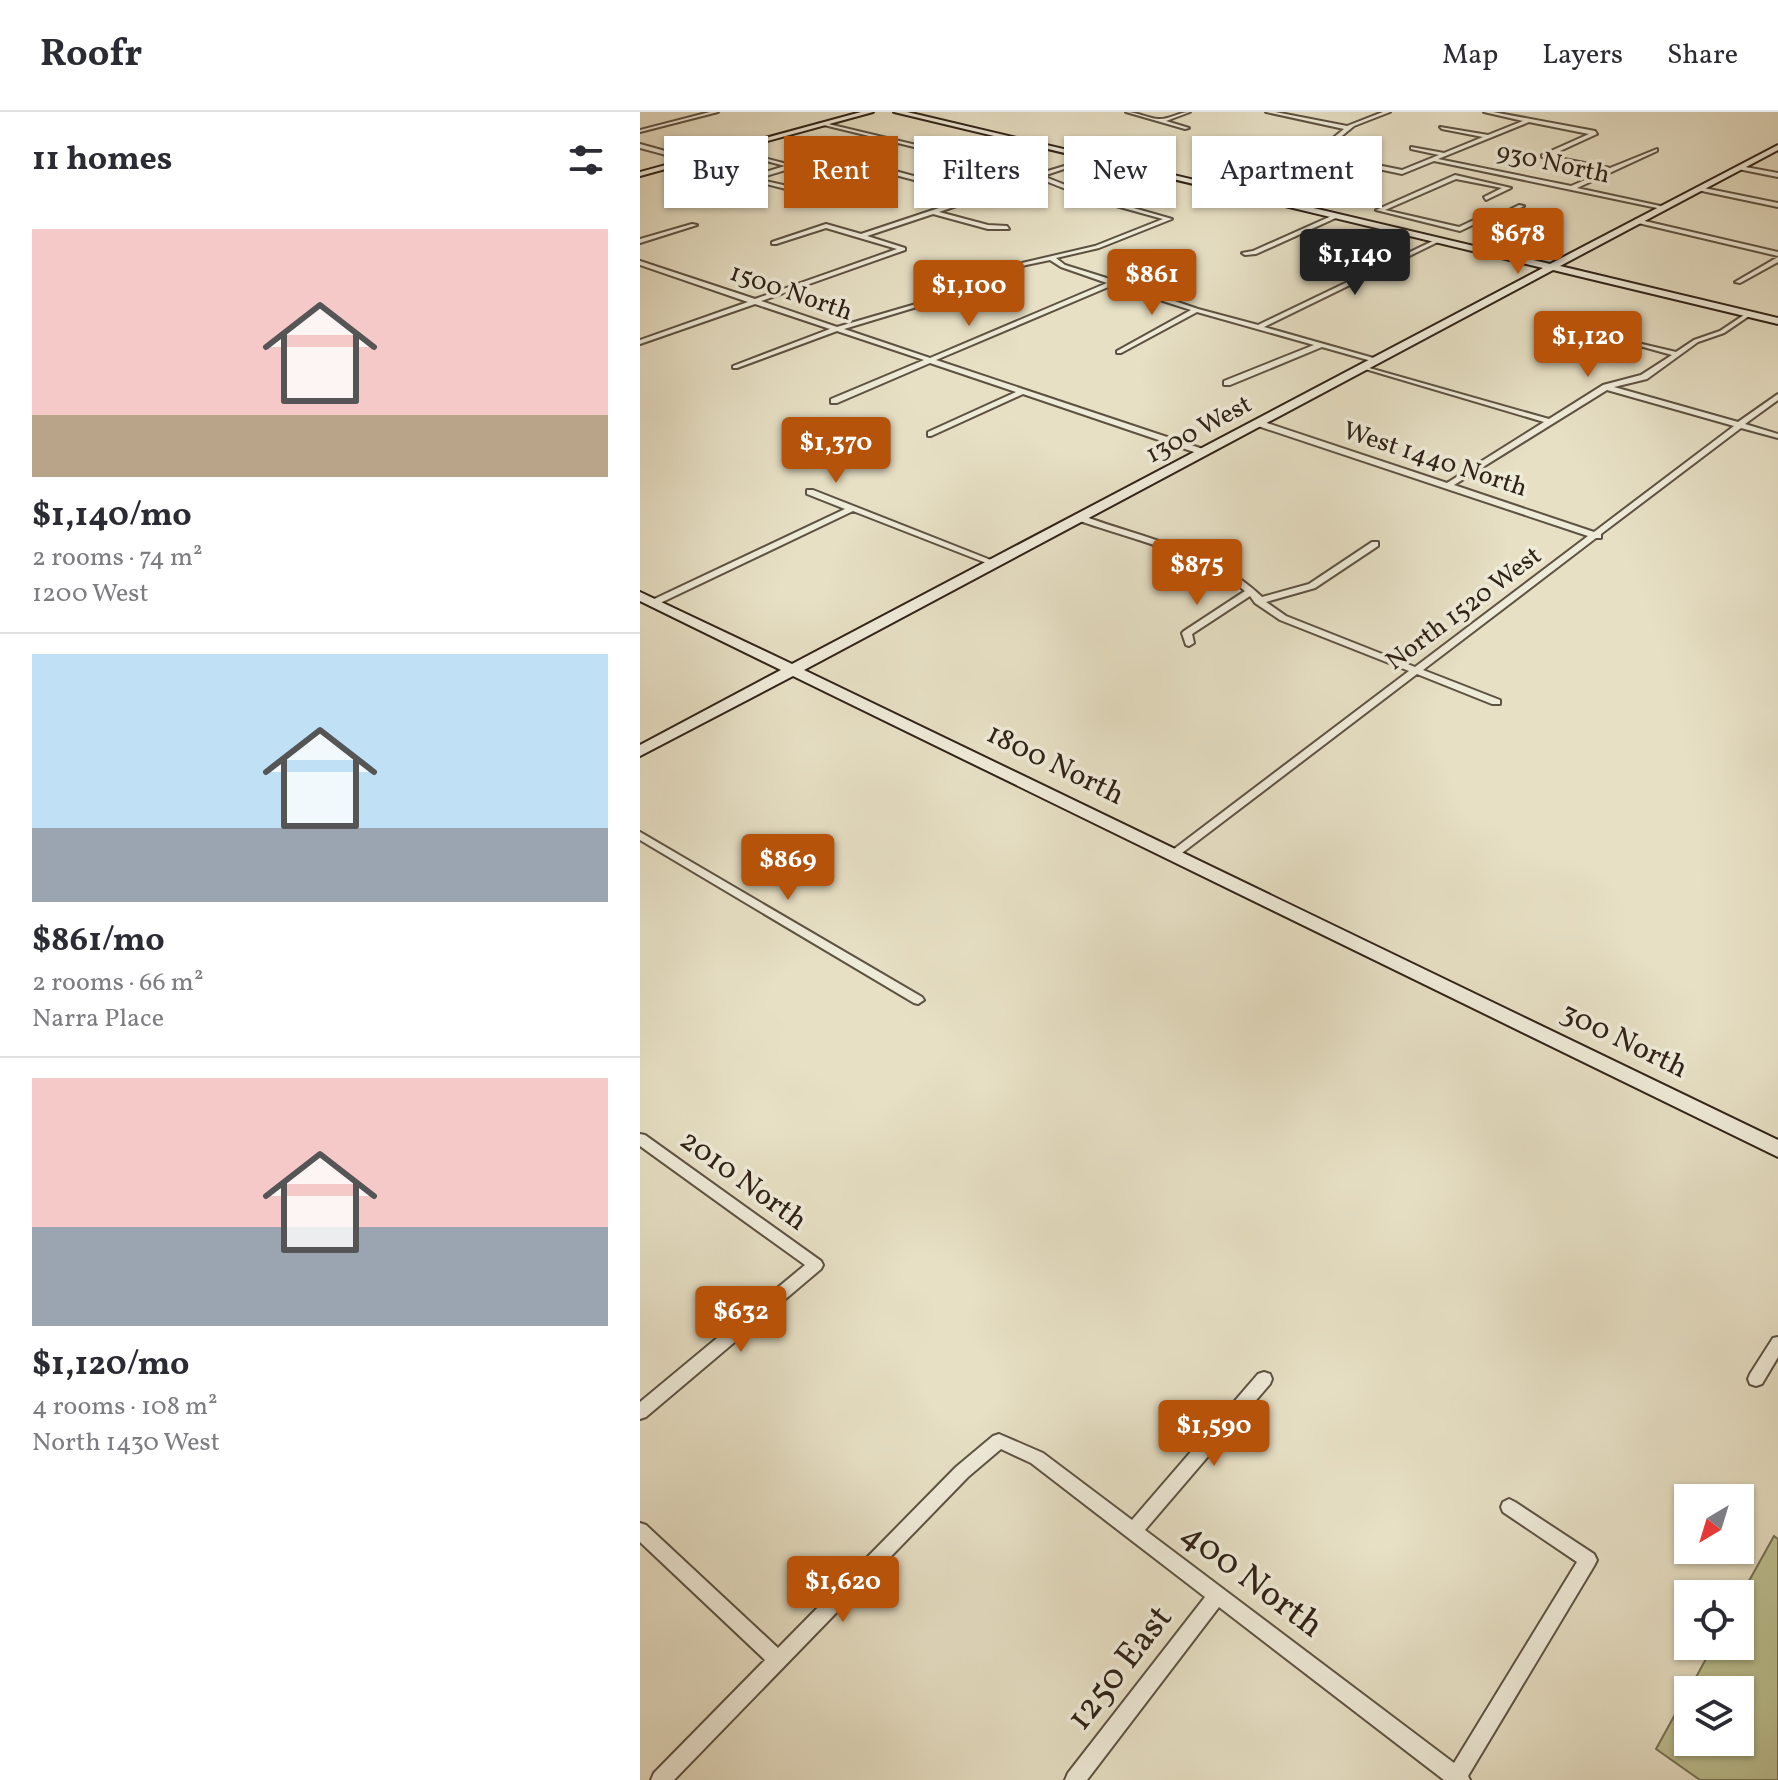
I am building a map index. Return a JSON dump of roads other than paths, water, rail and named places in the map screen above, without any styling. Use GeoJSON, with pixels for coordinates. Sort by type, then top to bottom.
{"type":"FeatureCollection","features":[{"type":"Feature","properties":{"kind":"street"},"geometry":{"type":"LineString","coordinates":[[640,131],[716,112]]}},
{"type":"Feature","properties":{"kind":"street"},"geometry":{"type":"LineString","coordinates":[[768,140],[869,112]]}},
{"type":"Feature","properties":{"kind":"street"},"geometry":{"type":"LineString","coordinates":[[898,112],[1064,151]]}},
{"type":"Feature","properties":{"kind":"street"},"geometry":{"type":"LineString","coordinates":[[1128,112],[1187,128]]}},
{"type":"Feature","properties":{"kind":"street"},"geometry":{"type":"LineString","coordinates":[[1160,122],[1188,112]]}},
{"type":"Feature","properties":{"kind":"street"},"geometry":{"type":"LineString","coordinates":[[1268,112],[1348,128]]}},
{"type":"Feature","properties":{"kind":"street"},"geometry":{"type":"LineString","coordinates":[[1339,136],[1348,128],[1388,112]]}},
{"type":"Feature","properties":{"kind":"street"},"geometry":{"type":"LineString","coordinates":[[1486,112],[1596,133],[1544,156],[1610,170]]}},
{"type":"Feature","properties":{"kind":"street"},"geometry":{"type":"LineString","coordinates":[[1382,169],[1409,171],[1529,120]]}},
{"type":"Feature","properties":{"kind":"street"},"geometry":{"type":"LineString","coordinates":[[826,124],[914,146]]}},
{"type":"Feature","properties":{"kind":"street"},"geometry":{"type":"LineString","coordinates":[[1442,128],[1490,137]]}},
{"type":"Feature","properties":{"kind":"street"},"geometry":{"type":"LineString","coordinates":[[640,146],[664,152]]}},
{"type":"Feature","properties":{"kind":"street","name":"1300 West"},"geometry":{"type":"LineString","coordinates":[[640,751],[1778,147]]}},
{"type":"Feature","properties":{"kind":"street"},"geometry":{"type":"LineString","coordinates":[[1413,148],[1447,155]]}},
{"type":"Feature","properties":{"kind":"street"},"geometry":{"type":"LineString","coordinates":[[1572,188],[1655,150]]}},
{"type":"Feature","properties":{"kind":"street","name":"930 North"},"geometry":{"type":"LineString","coordinates":[[1436,160],[1662,207]]}},
{"type":"Feature","properties":{"kind":"street"},"geometry":{"type":"LineString","coordinates":[[640,174],[664,168]]}},
{"type":"Feature","properties":{"kind":"street"},"geometry":{"type":"LineString","coordinates":[[1740,168],[1778,175]]}},
{"type":"Feature","properties":{"kind":"street"},"geometry":{"type":"LineString","coordinates":[[768,183],[806,193],[884,170],[914,178]]}},
{"type":"Feature","properties":{"kind":"street"},"geometry":{"type":"LineString","coordinates":[[1508,188],[1455,177],[1379,210],[1460,229],[1478,220],[1494,220],[1521,206]]}},
{"type":"Feature","properties":{"kind":"street"},"geometry":{"type":"LineString","coordinates":[[1486,198],[1529,179]]}},
{"type":"Feature","properties":{"kind":"street"},"geometry":{"type":"LineString","coordinates":[[735,367],[837,329],[918,305],[1024,264],[1097,247],[1169,219],[1114,204],[1048,180]]}},
{"type":"Feature","properties":{"kind":"street"},"geometry":{"type":"LineString","coordinates":[[1699,189],[1778,205]]}},
{"type":"Feature","properties":{"kind":"street"},"geometry":{"type":"LineString","coordinates":[[862,236],[945,208]]}},
{"type":"Feature","properties":{"kind":"street"},"geometry":{"type":"LineString","coordinates":[[1302,208],[1778,321]]}},
{"type":"Feature","properties":{"kind":"street"},"geometry":{"type":"LineString","coordinates":[[933,212],[988,227],[1007,228]]}},
{"type":"Feature","properties":{"kind":"street"},"geometry":{"type":"LineString","coordinates":[[1245,253],[1254,253],[1336,216]]}},
{"type":"Feature","properties":{"kind":"street"},"geometry":{"type":"LineString","coordinates":[[1636,221],[1778,256]]}},
{"type":"Feature","properties":{"kind":"street"},"geometry":{"type":"LineString","coordinates":[[640,241],[694,225]]}},
{"type":"Feature","properties":{"kind":"street"},"geometry":{"type":"LineString","coordinates":[[640,342],[903,249],[826,226],[774,243]]}},
{"type":"Feature","properties":{"kind":"street"},"geometry":{"type":"LineString","coordinates":[[1259,327],[1439,240]]}},
{"type":"Feature","properties":{"kind":"street"},"geometry":{"type":"LineString","coordinates":[[1738,282],[1778,256]]}},
{"type":"Feature","properties":{"kind":"street"},"geometry":{"type":"LineString","coordinates":[[1051,258],[1063,266],[1117,281],[1196,310],[1321,345],[1547,421]]}},
{"type":"Feature","properties":{"kind":"street","name":"1500 North"},"geometry":{"type":"LineString","coordinates":[[640,263],[1203,452]]}},
{"type":"Feature","properties":{"kind":"street"},"geometry":{"type":"LineString","coordinates":[[834,401],[1117,281]]}},
{"type":"Feature","properties":{"kind":"street"},"geometry":{"type":"LineString","coordinates":[[1119,352],[1196,310]]}},
{"type":"Feature","properties":{"kind":"street"},"geometry":{"type":"LineString","coordinates":[[1449,485],[1606,387],[1644,377],[1677,354],[1749,314]]}},
{"type":"Feature","properties":{"kind":"street"},"geometry":{"type":"LineString","coordinates":[[1631,342],[1677,354]]}},
{"type":"Feature","properties":{"kind":"street"},"geometry":{"type":"LineString","coordinates":[[1227,383],[1321,345]]}},
{"type":"Feature","properties":{"kind":"street"},"geometry":{"type":"LineString","coordinates":[[1606,387],[1778,436]]}},
{"type":"Feature","properties":{"kind":"street"},"geometry":{"type":"LineString","coordinates":[[931,434],[1024,391]]}},
{"type":"Feature","properties":{"kind":"street","name":"North 1520 West"},"geometry":{"type":"LineString","coordinates":[[1174,854],[1598,536],[1778,396]]}},
{"type":"Feature","properties":{"kind":"street","name":"West 1440 North"},"geometry":{"type":"LineString","coordinates":[[1258,423],[1598,536]]}},
{"type":"Feature","properties":{"kind":"street"},"geometry":{"type":"LineString","coordinates":[[810,492],[997,564]]}},
{"type":"Feature","properties":{"kind":"street"},"geometry":{"type":"LineString","coordinates":[[646,599],[851,509]]}},
{"type":"Feature","properties":{"kind":"street"},"geometry":{"type":"LineString","coordinates":[[1080,518],[1215,568],[1283,618],[1496,702]]}},
{"type":"Feature","properties":{"kind":"street"},"geometry":{"type":"LineString","coordinates":[[1258,601],[1312,586],[1375,544]]}},
{"type":"Feature","properties":{"kind":"street"},"geometry":{"type":"LineString","coordinates":[[1189,643],[1187,633],[1250,592]]}},
{"type":"Feature","properties":{"kind":"street","name":"1800 North"},"geometry":{"type":"LineString","coordinates":[[646,599],[1444,987]]}},
{"type":"Feature","properties":{"kind":"street"},"geometry":{"type":"LineString","coordinates":[[640,835],[918,1000]]}},
{"type":"Feature","properties":{"kind":"street","name":"300 North"},"geometry":{"type":"LineString","coordinates":[[1444,987],[1778,1149]]}},
{"type":"Feature","properties":{"kind":"street","name":"2010 North"},"geometry":{"type":"LineString","coordinates":[[640,1139],[816,1265],[640,1412]]}},
{"type":"Feature","properties":{"kind":"street"},"geometry":{"type":"LineString","coordinates":[[1756,1379],[1778,1343]]}},
{"type":"Feature","properties":{"kind":"street"},"geometry":{"type":"LineString","coordinates":[[1133,1532],[1264,1379]]}},
{"type":"Feature","properties":{"kind":"street","name":"400 North"},"geometry":{"type":"LineString","coordinates":[[778,1660],[962,1472],[999,1441],[1037,1458],[1458,1779]]}},
{"type":"Feature","properties":{"kind":"street"},"geometry":{"type":"LineString","coordinates":[[1458,1779],[1588,1560],[1509,1507]]}},
{"type":"Feature","properties":{"kind":"street"},"geometry":{"type":"LineString","coordinates":[[640,1531],[778,1660],[661,1780]]}},
{"type":"Feature","properties":{"kind":"street","name":"1250 East"},"geometry":{"type":"LineString","coordinates":[[1075,1780],[1217,1596]]}}]}
